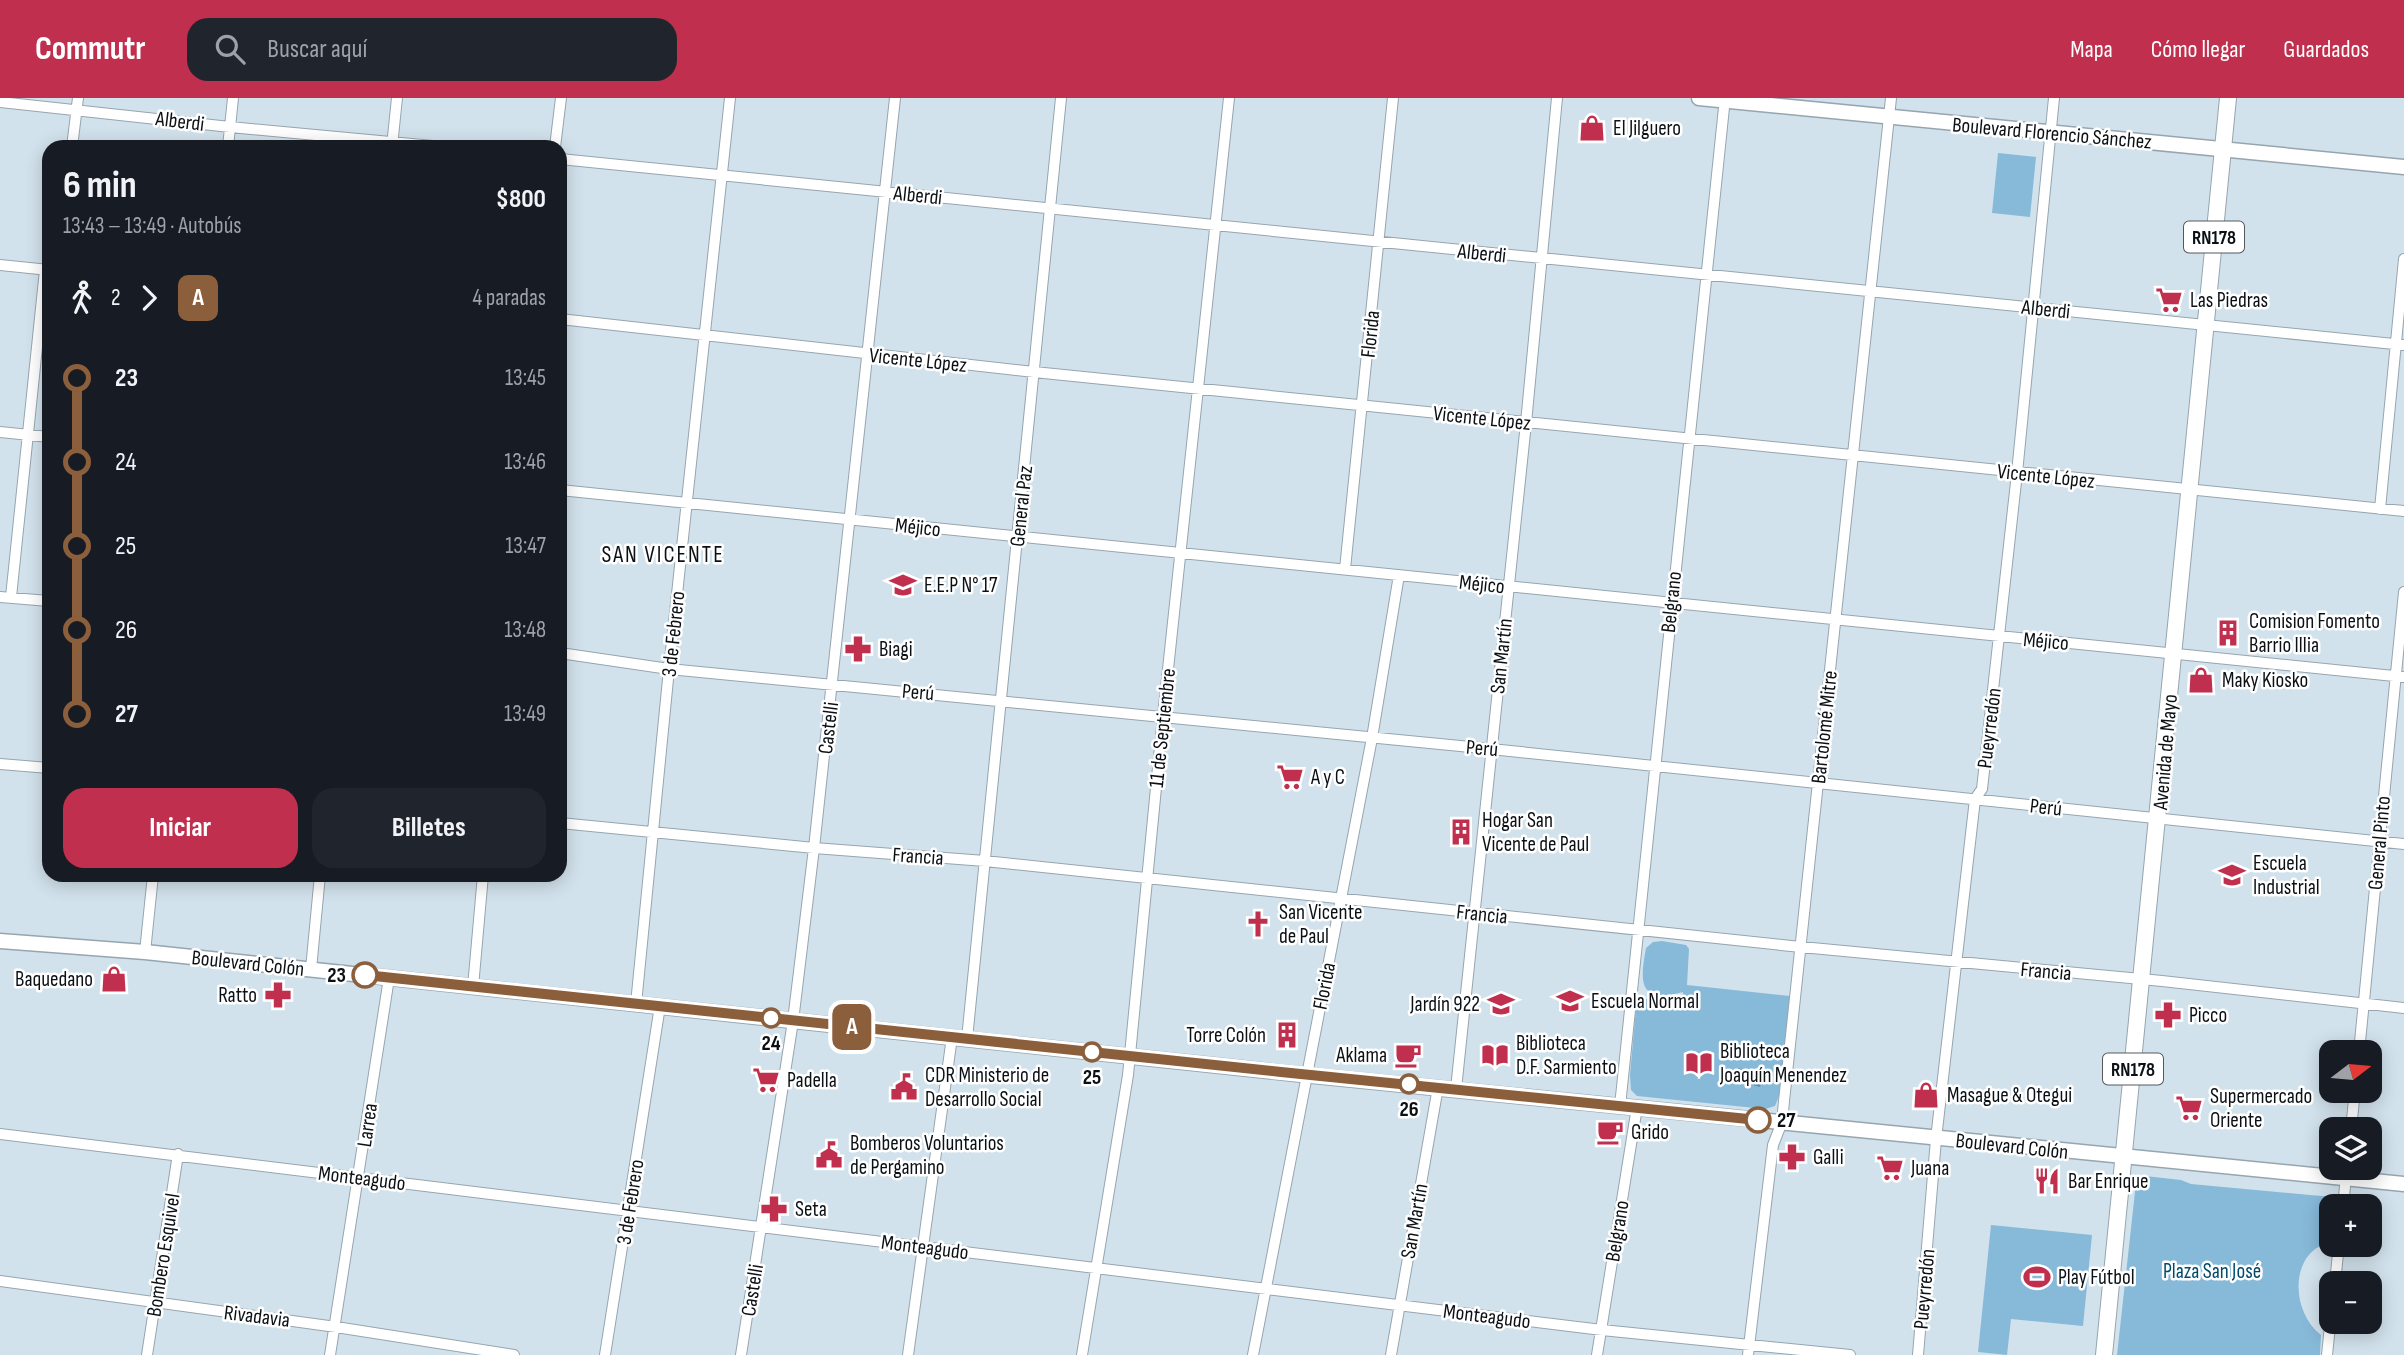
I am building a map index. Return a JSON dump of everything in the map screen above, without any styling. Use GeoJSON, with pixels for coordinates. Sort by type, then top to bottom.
{"type":"FeatureCollection","features":[{"type":"Feature","properties":{"kind":"main road","name":"Boulevard Florencio Sánchez"},"geometry":{"type":"LineString","coordinates":[[1699,98],[2404,167]]}},
{"type":"Feature","properties":{"kind":"main road","name":"RN178"},"geometry":{"type":"LineString","coordinates":[[2223,148],[2228,98]]}},
{"type":"Feature","properties":{"kind":"main road","name":"Avenida de Mayo"},"geometry":{"type":"LineString","coordinates":[[2104,1355],[2223,148]]}},
{"type":"Feature","properties":{"kind":"main road","name":"Boulevard Colón"},"geometry":{"type":"LineString","coordinates":[[0,941],[145,952],[1936,1139],[2124,1157],[2319,1171]]}},
{"type":"Feature","properties":{"kind":"main road","name":"Boulevard Colón"},"geometry":{"type":"LineString","coordinates":[[2382,1180],[2404,1184]]}},
{"type":"Feature","properties":{"kind":"street"},"geometry":{"type":"LineString","coordinates":[[73,140],[78,98]]}},
{"type":"Feature","properties":{"kind":"street"},"geometry":{"type":"LineString","coordinates":[[229,140],[233,98]]}},
{"type":"Feature","properties":{"kind":"street"},"geometry":{"type":"LineString","coordinates":[[392,140],[397,98]]}},
{"type":"Feature","properties":{"kind":"street"},"geometry":{"type":"LineString","coordinates":[[556,140],[561,98]]}},
{"type":"Feature","properties":{"kind":"street","name":"3 de Febrero"},"geometry":{"type":"LineString","coordinates":[[636,1004],[730,98]]}},
{"type":"Feature","properties":{"kind":"street","name":"Castelli"},"geometry":{"type":"LineString","coordinates":[[741,1355],[793,1021],[834,684],[895,98]]}},
{"type":"Feature","properties":{"kind":"street","name":"General Paz"},"geometry":{"type":"LineString","coordinates":[[967,1039],[1061,98]]}},
{"type":"Feature","properties":{"kind":"street","name":"11 de Septiembre"},"geometry":{"type":"LineString","coordinates":[[1082,1355],[1128,1075],[1228,98]]}},
{"type":"Feature","properties":{"kind":"street","name":"Florida"},"geometry":{"type":"LineString","coordinates":[[1345,569],[1393,98]]}},
{"type":"Feature","properties":{"kind":"street","name":"San Martín"},"geometry":{"type":"LineString","coordinates":[[1456,1089],[1526,423],[1557,98]]}},
{"type":"Feature","properties":{"kind":"street","name":"Bartolomé Mitre"},"geometry":{"type":"LineString","coordinates":[[1749,1350],[1773,1145],[1782,1122],[1802,947],[1891,98]]}},
{"type":"Feature","properties":{"kind":"street","name":"Pueyrredón"},"geometry":{"type":"LineString","coordinates":[[1918,1355],[1936,1139],[1975,800],[1982,789],[2000,637],[2054,98]]}},
{"type":"Feature","properties":{"kind":"street","name":"Belgrano"},"geometry":{"type":"LineString","coordinates":[[1620,1105],[1725,99]]}},
{"type":"Feature","properties":{"kind":"street","name":"Alberdi"},"geometry":{"type":"LineString","coordinates":[[0,102],[354,140]]}},
{"type":"Feature","properties":{"kind":"street","name":"Alberdi"},"geometry":{"type":"LineString","coordinates":[[567,160],[2400,345]]}},
{"type":"Feature","properties":{"kind":"street"},"geometry":{"type":"LineString","coordinates":[[2380,509],[2400,345],[2404,259]]}},
{"type":"Feature","properties":{"kind":"street"},"geometry":{"type":"LineString","coordinates":[[0,265],[42,269]]}},
{"type":"Feature","properties":{"kind":"street"},"geometry":{"type":"LineString","coordinates":[[42,319],[30,435],[6,597],[42,600]]}},
{"type":"Feature","properties":{"kind":"street","name":"Vicente López"},"geometry":{"type":"LineString","coordinates":[[567,320],[1034,372],[2404,512]]}},
{"type":"Feature","properties":{"kind":"street"},"geometry":{"type":"LineString","coordinates":[[0,432],[42,436]]}},
{"type":"Feature","properties":{"kind":"street","name":"Méjico"},"geometry":{"type":"LineString","coordinates":[[567,491],[2400,676]]}},
{"type":"Feature","properties":{"kind":"street","name":"Florida"},"geometry":{"type":"LineString","coordinates":[[1253,1355],[1372,738],[1399,575]]}},
{"type":"Feature","properties":{"kind":"street","name":"General Pinto"},"geometry":{"type":"LineString","coordinates":[[2360,1040],[2378,841],[2400,676],[2404,592]]}},
{"type":"Feature","properties":{"kind":"street","name":"Perú"},"geometry":{"type":"LineString","coordinates":[[567,654],[669,669],[1654,765],[2404,844]]}},
{"type":"Feature","properties":{"kind":"street"},"geometry":{"type":"LineString","coordinates":[[0,764],[42,767]]}},
{"type":"Feature","properties":{"kind":"street","name":"Francia"},"geometry":{"type":"LineString","coordinates":[[567,824],[814,848],[985,861],[1474,914],[2404,1008]]}},
{"type":"Feature","properties":{"kind":"street"},"geometry":{"type":"LineString","coordinates":[[145,952],[152,882]]}},
{"type":"Feature","properties":{"kind":"street"},"geometry":{"type":"LineString","coordinates":[[311,970],[319,882]]}},
{"type":"Feature","properties":{"kind":"street"},"geometry":{"type":"LineString","coordinates":[[473,987],[482,882]]}},
{"type":"Feature","properties":{"kind":"street","name":"Larrea"},"geometry":{"type":"LineString","coordinates":[[331,1355],[389,978]]}},
{"type":"Feature","properties":{"kind":"street","name":"3 de Febrero"},"geometry":{"type":"LineString","coordinates":[[605,1355],[660,1006]]}},
{"type":"Feature","properties":{"kind":"street"},"geometry":{"type":"LineString","coordinates":[[908,1355],[952,1037]]}},
{"type":"Feature","properties":{"kind":"street","name":"San Martín"},"geometry":{"type":"LineString","coordinates":[[1391,1355],[1438,1087]]}},
{"type":"Feature","properties":{"kind":"street","name":"Belgrano"},"geometry":{"type":"LineString","coordinates":[[1597,1355],[1637,1107]]}},
{"type":"Feature","properties":{"kind":"street","name":"Monteagudo"},"geometry":{"type":"LineString","coordinates":[[0,1133],[1749,1350],[1850,1355]]}},
{"type":"Feature","properties":{"kind":"street","name":"Bombero Esquivel"},"geometry":{"type":"LineString","coordinates":[[147,1355],[178,1154]]}},
{"type":"Feature","properties":{"kind":"street","name":"Rivadavia"},"geometry":{"type":"LineString","coordinates":[[0,1281],[336,1326],[514,1355]]}},
{"type":"Feature","properties":{"kind":"street"},"geometry":{"type":"LineString","coordinates":[[2327,1355],[2329,1334]]}},
{"type":"Feature","properties":{"kind":"green space"},"geometry":{"type":"Polygon","coordinates":[[[1998,153],[2036,157],[2030,217],[1992,213],[1998,153]]]}},
{"type":"Feature","properties":{"kind":"green space"},"geometry":{"type":"Polygon","coordinates":[[[1653,942],[1686,945],[1689,949],[1687,985],[1790,996],[1779,1096],[1775,1106],[1765,1109],[1637,1096],[1631,1090],[1637,998],[1682,1002],[1683,992],[1658,995],[1651,993],[1643,981],[1646,948],[1653,942]]]}},
{"type":"Feature","properties":{"kind":"green space","name":"Plaza San José"},"geometry":{"type":"Polygon","coordinates":[[[2145,1176],[2181,1180],[2191,1184],[2319,1196],[2319,1247],[2307,1257],[2301,1269],[2299,1297],[2304,1312],[2321,1335],[2320,1355],[2117,1355],[2136,1183],[2145,1176]]]}},
{"type":"Feature","properties":{"kind":"green space","name":"Play Fútbol"},"geometry":{"type":"Polygon","coordinates":[[[1991,1225],[2092,1235],[2083,1326],[2011,1319],[2007,1355],[1978,1352],[1991,1225]]]}},
{"type":"Feature","properties":{"kind":"shaded area"},"geometry":{"type":"Polygon","coordinates":[[[1738,1068],[1763,1076],[1760,1087],[1735,1080],[1738,1068]]]}},
{"type":"Feature","properties":{"kind":"bus line","name":"A"},"geometry":{"type":"LineString","coordinates":[[365,975],[1758,1120]]}},
{"type":"Feature","properties":{"kind":"place","name":"El Jilguero"},"geometry":{"type":"Point","coordinates":[1592,128]}},
{"type":"Feature","properties":{"kind":"place","name":"Las Piedras"},"geometry":{"type":"Point","coordinates":[2169,300]}},
{"type":"Feature","properties":{"kind":"place","name":"E.E.P N° 17"},"geometry":{"type":"Point","coordinates":[903,585]}},
{"type":"Feature","properties":{"kind":"place","name":"Comision Fomento Barrio Illia"},"geometry":{"type":"Point","coordinates":[2228,633]}},
{"type":"Feature","properties":{"kind":"place","name":"Biagi"},"geometry":{"type":"Point","coordinates":[858,649]}},
{"type":"Feature","properties":{"kind":"place","name":"Maky Kiosko"},"geometry":{"type":"Point","coordinates":[2201,680]}},
{"type":"Feature","properties":{"kind":"place","name":"A y C"},"geometry":{"type":"Point","coordinates":[1290,777]}},
{"type":"Feature","properties":{"kind":"place","name":"Hogar San Vicente de Paul"},"geometry":{"type":"Point","coordinates":[1461,832]}},
{"type":"Feature","properties":{"kind":"place","name":"Escuela Industrial"},"geometry":{"type":"Point","coordinates":[2232,875]}},
{"type":"Feature","properties":{"kind":"place","name":"San Vicente de Paul"},"geometry":{"type":"Point","coordinates":[1258,924]}},
{"type":"Feature","properties":{"kind":"place","name":"23"},"geometry":{"type":"Point","coordinates":[365,975]}},
{"type":"Feature","properties":{"kind":"place","name":"Baquedano"},"geometry":{"type":"Point","coordinates":[114,979]}},
{"type":"Feature","properties":{"kind":"place","name":"Ratto"},"geometry":{"type":"Point","coordinates":[278,995]}},
{"type":"Feature","properties":{"kind":"place","name":"Escuela Normal"},"geometry":{"type":"Point","coordinates":[1570,1001]}},
{"type":"Feature","properties":{"kind":"place","name":"Jardín 922"},"geometry":{"type":"Point","coordinates":[1501,1004]}},
{"type":"Feature","properties":{"kind":"place","name":"Picco"},"geometry":{"type":"Point","coordinates":[2168,1015]}},
{"type":"Feature","properties":{"kind":"place","name":"24"},"geometry":{"type":"Point","coordinates":[771,1018]}},
{"type":"Feature","properties":{"kind":"place","name":"Torre Colón"},"geometry":{"type":"Point","coordinates":[1287,1035]}},
{"type":"Feature","properties":{"kind":"place","name":"25"},"geometry":{"type":"Point","coordinates":[1092,1052]}},
{"type":"Feature","properties":{"kind":"place","name":"Aklama"},"geometry":{"type":"Point","coordinates":[1408,1055]}},
{"type":"Feature","properties":{"kind":"place","name":"Biblioteca D.F. Sarmiento"},"geometry":{"type":"Point","coordinates":[1495,1055]}},
{"type":"Feature","properties":{"kind":"place","name":"Biblioteca Joaquín Menendez"},"geometry":{"type":"Point","coordinates":[1699,1063]}},
{"type":"Feature","properties":{"kind":"place","name":"Padella"},"geometry":{"type":"Point","coordinates":[766,1080]}},
{"type":"Feature","properties":{"kind":"place","name":"26"},"geometry":{"type":"Point","coordinates":[1409,1084]}},
{"type":"Feature","properties":{"kind":"place","name":"CDR Ministerio de Desarrollo Social"},"geometry":{"type":"Point","coordinates":[904,1087]}},
{"type":"Feature","properties":{"kind":"place","name":"Masague & Otegui"},"geometry":{"type":"Point","coordinates":[1926,1095]}},
{"type":"Feature","properties":{"kind":"place","name":"Supermercado Oriente"},"geometry":{"type":"Point","coordinates":[2189,1108]}},
{"type":"Feature","properties":{"kind":"place","name":"27"},"geometry":{"type":"Point","coordinates":[1758,1120]}},
{"type":"Feature","properties":{"kind":"place","name":"Grido"},"geometry":{"type":"Point","coordinates":[1610,1132]}},
{"type":"Feature","properties":{"kind":"place","name":"Bomberos Voluntarios de Pergamino"},"geometry":{"type":"Point","coordinates":[829,1155]}},
{"type":"Feature","properties":{"kind":"place","name":"Galli"},"geometry":{"type":"Point","coordinates":[1792,1157]}},
{"type":"Feature","properties":{"kind":"place","name":"Juana"},"geometry":{"type":"Point","coordinates":[1890,1168]}},
{"type":"Feature","properties":{"kind":"place","name":"Bar Enrique"},"geometry":{"type":"Point","coordinates":[2047,1181]}},
{"type":"Feature","properties":{"kind":"place","name":"Seta"},"geometry":{"type":"Point","coordinates":[774,1209]}},
{"type":"Feature","properties":{"kind":"place","name":"Play Fútbol"},"geometry":{"type":"Point","coordinates":[2037,1277]}},
{"type":"Feature","properties":{"kind":"district","name":"SAN VICENTE"},"geometry":{"type":"Point","coordinates":[663,554]}}]}
